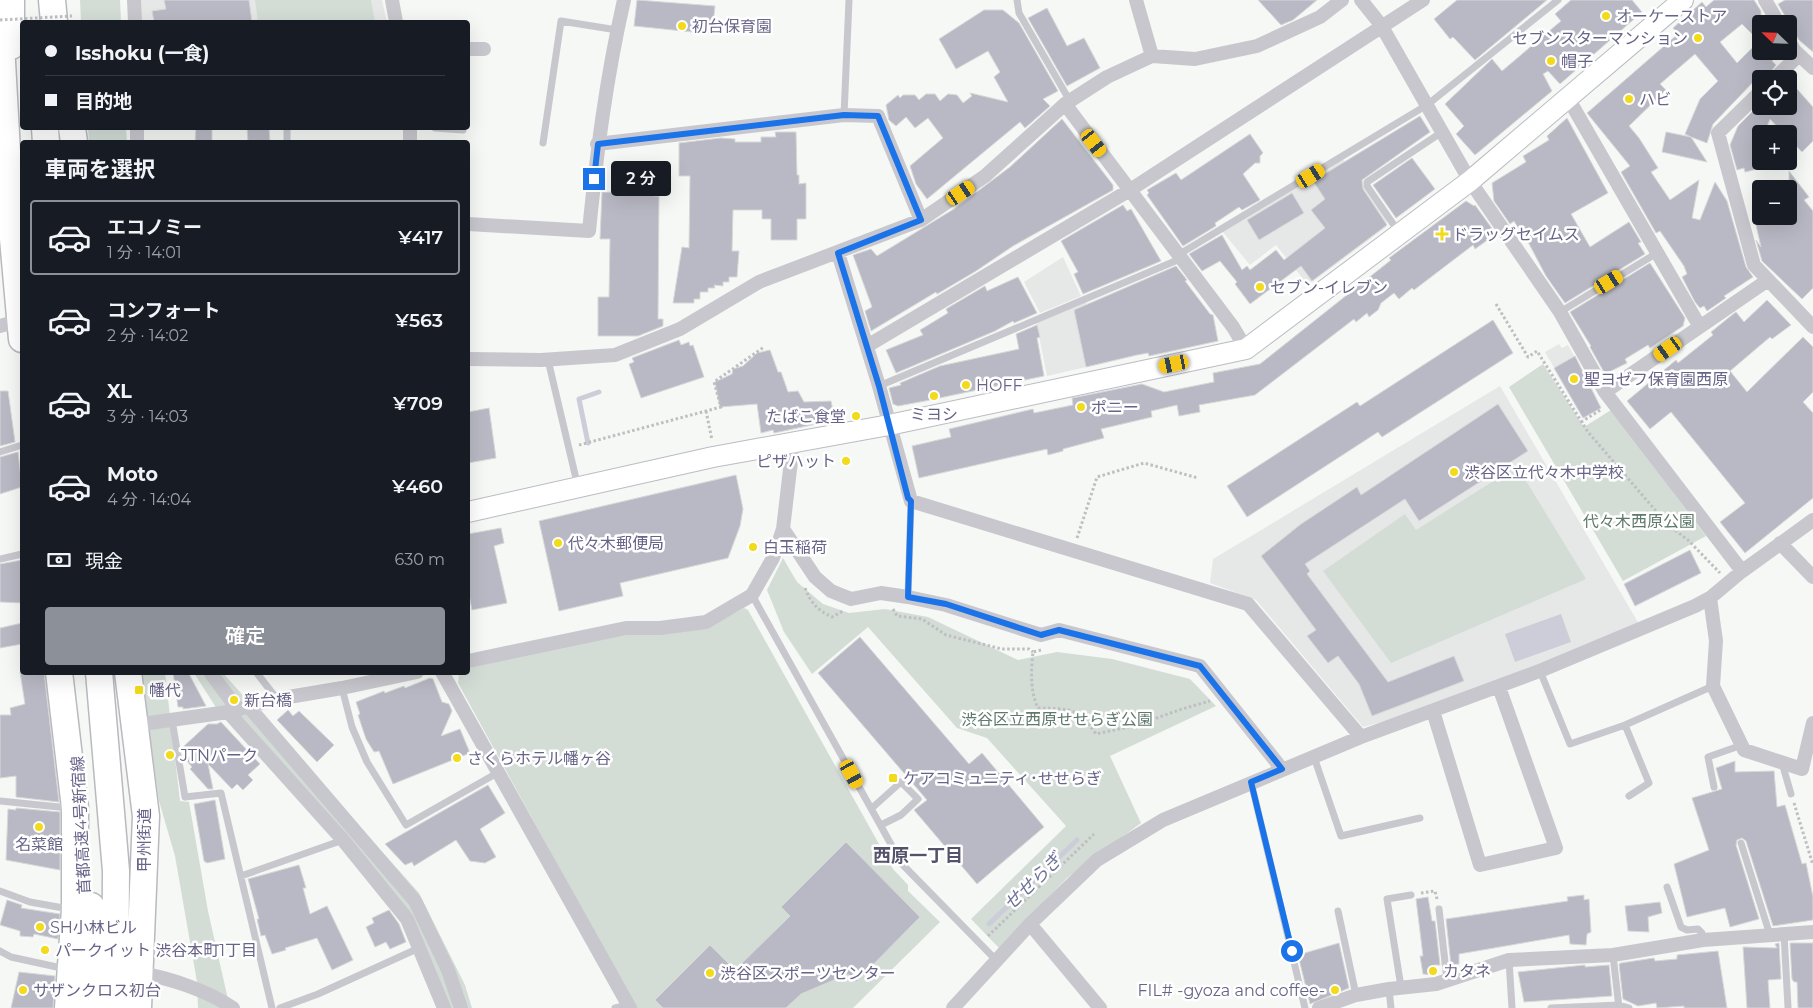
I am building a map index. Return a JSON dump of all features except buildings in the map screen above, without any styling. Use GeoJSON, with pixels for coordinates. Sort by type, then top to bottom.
{"type":"FeatureCollection","features":[{"type":"Feature","properties":{"kind":"highway"},"geometry":{"type":"LineString","coordinates":[[11,0],[14,119],[20,200]]}},
{"type":"Feature","properties":{"kind":"highway"},"geometry":{"type":"LineString","coordinates":[[19,0],[21,20]]}},
{"type":"Feature","properties":{"kind":"highway"},"geometry":{"type":"LineString","coordinates":[[35,0],[36,20]]}},
{"type":"Feature","properties":{"kind":"highway"},"geometry":{"type":"LineString","coordinates":[[52,0],[63,15]]}},
{"type":"Feature","properties":{"kind":"highway"},"geometry":{"type":"LineString","coordinates":[[0,26],[5,206],[14,328]]}},
{"type":"Feature","properties":{"kind":"highway"},"geometry":{"type":"LineString","coordinates":[[58,675],[75,808],[75,909],[68,1008]]}},
{"type":"Feature","properties":{"kind":"highway","name":"首都高速4号新宿線"},"geometry":{"type":"LineString","coordinates":[[69,675],[86,840],[79,1008]]}},
{"type":"Feature","properties":{"kind":"highway"},"geometry":{"type":"LineString","coordinates":[[76,675],[80,768]]}},
{"type":"Feature","properties":{"kind":"highway"},"geometry":{"type":"LineString","coordinates":[[99,675],[115,862],[115,1008]]}},
{"type":"Feature","properties":{"kind":"highway"},"geometry":{"type":"LineString","coordinates":[[118,675],[128,753],[133,856],[126,1008]]}},
{"type":"Feature","properties":{"kind":"highway","name":"甲州街道"},"geometry":{"type":"LineString","coordinates":[[128,675],[146,816],[138,1008]]}},
{"type":"Feature","properties":{"kind":"highway"},"geometry":{"type":"LineString","coordinates":[[86,840],[91,908],[91,1008]]}},
{"type":"Feature","properties":{"kind":"street"},"geometry":{"type":"LineString","coordinates":[[134,0],[135,20]]}},
{"type":"Feature","properties":{"kind":"street"},"geometry":{"type":"LineString","coordinates":[[392,0],[396,20]]}},
{"type":"Feature","properties":{"kind":"street"},"geometry":{"type":"LineString","coordinates":[[470,224],[589,231],[609,65],[624,0]]}},
{"type":"Feature","properties":{"kind":"street"},"geometry":{"type":"LineString","coordinates":[[1136,0],[1152,56]]}},
{"type":"Feature","properties":{"kind":"street"},"geometry":{"type":"LineString","coordinates":[[470,359],[548,360],[615,355],[680,329],[759,282],[921,220],[985,176],[1065,104],[1107,77],[1152,56],[1195,59],[1257,46],[1320,17],[1342,0]]}},
{"type":"Feature","properties":{"kind":"street"},"geometry":{"type":"LineString","coordinates":[[1361,0],[1381,25],[1470,180],[1560,312],[1609,398],[1742,571]]}},
{"type":"Feature","properties":{"kind":"street"},"geometry":{"type":"LineString","coordinates":[[867,346],[1130,190],[1381,25],[1423,0]]}},
{"type":"Feature","properties":{"kind":"street"},"geometry":{"type":"LineString","coordinates":[[470,512],[715,457],[889,425],[1246,349],[1401,235],[1470,180],[1683,0]]}},
{"type":"Feature","properties":{"kind":"street"},"geometry":{"type":"LineString","coordinates":[[1765,0],[1774,15]]}},
{"type":"Feature","properties":{"kind":"street"},"geometry":{"type":"LineString","coordinates":[[470,49],[484,49]]}},
{"type":"Feature","properties":{"kind":"street"},"geometry":{"type":"LineString","coordinates":[[1783,70],[1799,55],[1813,68]]}},
{"type":"Feature","properties":{"kind":"street"},"geometry":{"type":"LineString","coordinates":[[1568,98],[1700,327]]}},
{"type":"Feature","properties":{"kind":"street"},"geometry":{"type":"LineString","coordinates":[[1752,100],[1718,134],[1754,265],[1813,327]]}},
{"type":"Feature","properties":{"kind":"street"},"geometry":{"type":"LineString","coordinates":[[1065,104],[1233,327],[1246,349]]}},
{"type":"Feature","properties":{"kind":"street"},"geometry":{"type":"LineString","coordinates":[[598,144],[844,115],[878,116],[921,220]]}},
{"type":"Feature","properties":{"kind":"street"},"geometry":{"type":"LineString","coordinates":[[838,253],[879,386],[908,498],[911,501],[1248,604],[1361,737]]}},
{"type":"Feature","properties":{"kind":"street"},"geometry":{"type":"LineString","coordinates":[[1609,398],[1700,327],[1768,280]]}},
{"type":"Feature","properties":{"kind":"street"},"geometry":{"type":"LineString","coordinates":[[470,661],[626,628],[660,628],[706,622],[752,595],[773,558],[783,529],[793,444]]}},
{"type":"Feature","properties":{"kind":"street"},"geometry":{"type":"LineString","coordinates":[[953,1008],[1030,924],[1097,860],[1163,820],[1361,737],[1540,671],[1710,598],[1742,571],[1813,520]]}},
{"type":"Feature","properties":{"kind":"street"},"geometry":{"type":"LineString","coordinates":[[783,529],[815,577],[831,591],[851,599],[881,593],[946,604],[1041,635],[1059,630],[1200,666],[1282,769]]}},
{"type":"Feature","properties":{"kind":"street"},"geometry":{"type":"LineString","coordinates":[[1780,543],[1813,577]]}},
{"type":"Feature","properties":{"kind":"street"},"geometry":{"type":"LineString","coordinates":[[1710,598],[1716,641],[1713,686],[1744,750],[1802,769],[1813,723]]}},
{"type":"Feature","properties":{"kind":"street"},"geometry":{"type":"LineString","coordinates":[[212,675],[238,710],[407,919],[444,1008]]}},
{"type":"Feature","properties":{"kind":"street"},"geometry":{"type":"LineString","coordinates":[[135,725],[238,710],[277,699],[403,675]]}},
{"type":"Feature","properties":{"kind":"street"},"geometry":{"type":"LineString","coordinates":[[444,675],[499,772],[624,1007]]}},
{"type":"Feature","properties":{"kind":"street"},"geometry":{"type":"LineString","coordinates":[[1433,711],[1480,865],[1556,848],[1499,687]]}},
{"type":"Feature","properties":{"kind":"street"},"geometry":{"type":"LineString","coordinates":[[238,710],[415,901],[448,970],[461,1008]]}},
{"type":"Feature","properties":{"kind":"street"},"geometry":{"type":"LineString","coordinates":[[1030,924],[1100,1008]]}},
{"type":"Feature","properties":{"kind":"street"},"geometry":{"type":"LineString","coordinates":[[1319,1008],[1356,995],[1395,988],[1436,984],[1509,960],[1613,955],[1703,940],[1813,932]]}},
{"type":"Feature","properties":{"kind":"street"},"geometry":{"type":"LineString","coordinates":[[140,974],[197,990],[233,1008]]}},
{"type":"Feature","properties":{"kind":"lane"},"geometry":{"type":"LineString","coordinates":[[844,115],[849,0]]}},
{"type":"Feature","properties":{"kind":"lane"},"geometry":{"type":"LineString","coordinates":[[1017,0],[1019,13],[1067,96],[1065,104]]}},
{"type":"Feature","properties":{"kind":"lane"},"geometry":{"type":"LineString","coordinates":[[879,386],[1179,257],[1427,105],[1558,0]]}},
{"type":"Feature","properties":{"kind":"lane"},"geometry":{"type":"LineString","coordinates":[[543,143],[561,21],[617,30]]}},
{"type":"Feature","properties":{"kind":"lane"},"geometry":{"type":"LineString","coordinates":[[1401,235],[1367,186],[1367,182],[1442,132]]}},
{"type":"Feature","properties":{"kind":"lane"},"geometry":{"type":"LineString","coordinates":[[1560,312],[1657,253]]}},
{"type":"Feature","properties":{"kind":"lane"},"geometry":{"type":"LineString","coordinates":[[548,360],[579,487]]}},
{"type":"Feature","properties":{"kind":"lane"},"geometry":{"type":"LineString","coordinates":[[0,452],[20,446]]}},
{"type":"Feature","properties":{"kind":"lane"},"geometry":{"type":"LineString","coordinates":[[908,597],[911,501]]}},
{"type":"Feature","properties":{"kind":"lane"},"geometry":{"type":"LineString","coordinates":[[0,559],[20,554]]}},
{"type":"Feature","properties":{"kind":"lane"},"geometry":{"type":"LineString","coordinates":[[752,595],[902,864],[997,961]]}},
{"type":"Feature","properties":{"kind":"lane"},"geometry":{"type":"LineString","coordinates":[[1540,671],[1570,744],[1625,725],[1713,686]]}},
{"type":"Feature","properties":{"kind":"lane"},"geometry":{"type":"LineString","coordinates":[[258,675],[277,699]]}},
{"type":"Feature","properties":{"kind":"lane"},"geometry":{"type":"LineString","coordinates":[[342,688],[352,727],[367,762],[406,825],[499,772]]}},
{"type":"Feature","properties":{"kind":"lane"},"geometry":{"type":"LineString","coordinates":[[172,720],[185,797],[221,793],[272,1008]]}},
{"type":"Feature","properties":{"kind":"lane"},"geometry":{"type":"LineString","coordinates":[[1625,725],[1649,783],[1629,796]]}},
{"type":"Feature","properties":{"kind":"lane"},"geometry":{"type":"LineString","coordinates":[[1714,787],[1708,758],[1742,745]]}},
{"type":"Feature","properties":{"kind":"lane"},"geometry":{"type":"LineString","coordinates":[[1314,757],[1341,836],[1420,818]]}},
{"type":"Feature","properties":{"kind":"lane"},"geometry":{"type":"LineString","coordinates":[[1782,763],[1791,794]]}},
{"type":"Feature","properties":{"kind":"lane"},"geometry":{"type":"LineString","coordinates":[[872,808],[902,782],[918,799],[901,815],[881,825]]}},
{"type":"Feature","properties":{"kind":"lane"},"geometry":{"type":"LineString","coordinates":[[1251,782],[1305,1008]]}},
{"type":"Feature","properties":{"kind":"lane"},"geometry":{"type":"LineString","coordinates":[[0,801],[75,808]]}},
{"type":"Feature","properties":{"kind":"lane"},"geometry":{"type":"LineString","coordinates":[[240,876],[343,840]]}},
{"type":"Feature","properties":{"kind":"lane"},"geometry":{"type":"LineString","coordinates":[[1741,843],[1777,934],[1788,1007]]}},
{"type":"Feature","properties":{"kind":"lane"},"geometry":{"type":"LineString","coordinates":[[1667,887],[1681,927],[1688,930],[1698,929],[1702,933],[1703,940]]}},
{"type":"Feature","properties":{"kind":"lane"},"geometry":{"type":"LineString","coordinates":[[0,891],[44,906],[75,909]]}},
{"type":"Feature","properties":{"kind":"lane"},"geometry":{"type":"LineString","coordinates":[[1391,1008],[1395,988],[1387,898],[1411,895]]}},
{"type":"Feature","properties":{"kind":"lane"},"geometry":{"type":"LineString","coordinates":[[1439,909],[1447,980]]}},
{"type":"Feature","properties":{"kind":"lane"},"geometry":{"type":"LineString","coordinates":[[1338,911],[1356,995]]}},
{"type":"Feature","properties":{"kind":"lane"},"geometry":{"type":"LineString","coordinates":[[280,1008],[318,994],[419,948]]}},
{"type":"Feature","properties":{"kind":"lane"},"geometry":{"type":"LineString","coordinates":[[0,951],[11,957],[71,970]]}},
{"type":"Feature","properties":{"kind":"lane"},"geometry":{"type":"LineString","coordinates":[[1613,955],[1619,1007]]}},
{"type":"Feature","properties":{"kind":"lane"},"geometry":{"type":"LineString","coordinates":[[1509,960],[1512,1008]]}},
{"type":"Feature","properties":{"kind":"lane"},"geometry":{"type":"LineString","coordinates":[[1551,1008],[1628,1008]]}},
{"type":"Feature","properties":{"kind":"path"},"geometry":{"type":"LineString","coordinates":[[0,20],[63,15]]}},
{"type":"Feature","properties":{"kind":"path"},"geometry":{"type":"LineString","coordinates":[[1496,304],[1528,357],[1537,351],[1581,422],[1668,525],[1688,540],[1729,582]]}},
{"type":"Feature","properties":{"kind":"path"},"geometry":{"type":"LineString","coordinates":[[569,448],[721,407],[714,382],[764,347]]}},
{"type":"Feature","properties":{"kind":"path"},"geometry":{"type":"LineString","coordinates":[[1581,422],[1609,398]]}},
{"type":"Feature","properties":{"kind":"path"},"geometry":{"type":"LineString","coordinates":[[706,411],[715,457]]}},
{"type":"Feature","properties":{"kind":"path"},"geometry":{"type":"LineString","coordinates":[[1072,550],[1097,477],[1144,463],[1198,478]]}},
{"type":"Feature","properties":{"kind":"path"},"geometry":{"type":"LineString","coordinates":[[897,616],[922,619],[946,635],[1002,649],[1029,649],[1033,652],[1046,648]]}},
{"type":"Feature","properties":{"kind":"path"},"geometry":{"type":"LineString","coordinates":[[1033,652],[1033,699],[1038,708],[1078,712],[1085,717],[1096,734],[1137,725],[1182,708],[1215,700],[1212,695]]}},
{"type":"Feature","properties":{"kind":"path"},"geometry":{"type":"LineString","coordinates":[[1791,794],[1813,865]]}},
{"type":"Feature","properties":{"kind":"path"},"geometry":{"type":"LineString","coordinates":[[980,944],[1094,834]]}},
{"type":"Feature","properties":{"kind":"path"},"geometry":{"type":"LineString","coordinates":[[1411,895],[1435,892],[1439,909]]}},
{"type":"Feature","properties":{"kind":"shaded area"},"geometry":{"type":"Polygon","coordinates":[[[139,0],[382,0],[387,20],[140,20],[139,0]]]}},
{"type":"Feature","properties":{"kind":"shaded area"},"geometry":{"type":"Polygon","coordinates":[[[1343,159],[1387,220],[1386,227],[1308,285],[1276,245],[1250,265],[1222,231],[1343,159]]]}},
{"type":"Feature","properties":{"kind":"shaded area"},"geometry":{"type":"Polygon","coordinates":[[[1063,257],[1081,296],[1040,313],[1024,282],[1063,257]]]}},
{"type":"Feature","properties":{"kind":"shaded area"},"geometry":{"type":"Polygon","coordinates":[[[1086,300],[1099,364],[1047,376],[1036,321],[1086,300]]]}},
{"type":"Feature","properties":{"kind":"shaded area","name":"聖ヨゼフ保育園西原"},"geometry":{"type":"Polygon","coordinates":[[[1559,344],[1562,348],[1568,345],[1593,389],[1591,391],[1601,408],[1583,418],[1545,352],[1559,344]]]}},
{"type":"Feature","properties":{"kind":"shaded area","name":"渋谷区立代々木中学校"},"geometry":{"type":"Polygon","coordinates":[[[1500,386],[1639,624],[1589,646],[1389,720],[1363,727],[1256,600],[1210,583],[1213,559],[1500,386]]]}},
{"type":"Feature","properties":{"kind":"shaded area"},"geometry":{"type":"Polygon","coordinates":[[[1561,614],[1571,642],[1515,662],[1505,634],[1561,614]]]}},
{"type":"Feature","properties":{"kind":"green space"},"geometry":{"type":"Polygon","coordinates":[[[80,0],[120,0],[121,20],[81,20],[80,0]]]}},
{"type":"Feature","properties":{"kind":"green space"},"geometry":{"type":"Polygon","coordinates":[[[255,0],[371,0],[375,20],[258,20],[255,0]]]}},
{"type":"Feature","properties":{"kind":"green space"},"geometry":{"type":"Polygon","coordinates":[[[88,130],[126,130],[127,140],[89,140],[88,130]]]}},
{"type":"Feature","properties":{"kind":"green space","name":"代々木西原公園"},"geometry":{"type":"Polygon","coordinates":[[[1543,364],[1584,427],[1611,410],[1706,536],[1623,581],[1509,387],[1543,364]]]}},
{"type":"Feature","properties":{"kind":"green space"},"geometry":{"type":"Polygon","coordinates":[[[1517,466],[1586,579],[1391,663],[1323,571],[1405,514],[1416,530],[1517,466]]]}},
{"type":"Feature","properties":{"kind":"green space","name":"渋谷区立西原せせらぎ公園"},"geometry":{"type":"Polygon","coordinates":[[[783,558],[797,582],[823,604],[849,613],[885,609],[928,617],[1018,660],[1057,652],[1112,659],[1190,679],[1216,706],[1110,756],[1141,823],[1067,878],[999,948],[971,919],[1066,826],[987,738],[957,728],[868,627],[812,674],[784,632],[767,590],[783,558]]]}},
{"type":"Feature","properties":{"kind":"green space","name":"渋谷区スポーツセンター"},"geometry":{"type":"Polygon","coordinates":[[[744,608],[748,610],[893,869],[908,885],[908,891],[940,922],[853,1008],[636,1008],[458,683],[459,675],[470,675],[470,666],[625,632],[726,618],[744,608]]]}},
{"type":"Feature","properties":{"kind":"green space"},"geometry":{"type":"Polygon","coordinates":[[[141,675],[165,675],[180,801],[189,802],[208,911],[230,1008],[198,1008],[197,982],[175,856],[159,801],[141,675]]]}},
{"type":"Feature","properties":{"kind":"green space"},"geometry":{"type":"Polygon","coordinates":[[[195,675],[225,675],[419,893],[465,985],[472,1008],[446,1008],[410,919],[217,709],[195,675]]]}},
{"type":"Feature","properties":{"kind":"waterway"},"geometry":{"type":"LineString","coordinates":[[588,443],[579,399],[599,392]]}},
{"type":"Feature","properties":{"kind":"waterway","name":"せせらぎ"},"geometry":{"type":"LineString","coordinates":[[989,924],[1077,840]]}},
{"type":"Feature","properties":{"kind":"place","name":"オーケーストア"},"geometry":{"type":"Point","coordinates":[1606,16]}},
{"type":"Feature","properties":{"kind":"place","name":"初台保育園"},"geometry":{"type":"Point","coordinates":[682,26]}},
{"type":"Feature","properties":{"kind":"place","name":"セブンスターマンション"},"geometry":{"type":"Point","coordinates":[1698,38]}},
{"type":"Feature","properties":{"kind":"place","name":"帽子"},"geometry":{"type":"Point","coordinates":[1551,61]}},
{"type":"Feature","properties":{"kind":"place","name":"ハビ"},"geometry":{"type":"Point","coordinates":[1629,99]}},
{"type":"Feature","properties":{"kind":"place","name":"ドラッグセイムス"},"geometry":{"type":"Point","coordinates":[1442,234]}},
{"type":"Feature","properties":{"kind":"place","name":"セブン-イレブン"},"geometry":{"type":"Point","coordinates":[1260,287]}},
{"type":"Feature","properties":{"kind":"place","name":"聖ヨゼフ保育園西原"},"geometry":{"type":"Point","coordinates":[1574,379]}},
{"type":"Feature","properties":{"kind":"place","name":"HOFF"},"geometry":{"type":"Point","coordinates":[966,385]}},
{"type":"Feature","properties":{"kind":"place","name":"ミヨシ"},"geometry":{"type":"Point","coordinates":[934,396]}},
{"type":"Feature","properties":{"kind":"place","name":"ポニー"},"geometry":{"type":"Point","coordinates":[1081,407]}},
{"type":"Feature","properties":{"kind":"place","name":"たばこ食堂"},"geometry":{"type":"Point","coordinates":[856,416]}},
{"type":"Feature","properties":{"kind":"place","name":"ピザハット"},"geometry":{"type":"Point","coordinates":[846,461]}},
{"type":"Feature","properties":{"kind":"place","name":"渋谷区立代々木中学校"},"geometry":{"type":"Point","coordinates":[1454,472]}},
{"type":"Feature","properties":{"kind":"place","name":"代々木郵便局"},"geometry":{"type":"Point","coordinates":[558,543]}},
{"type":"Feature","properties":{"kind":"place","name":"白玉稲荷"},"geometry":{"type":"Point","coordinates":[753,547]}},
{"type":"Feature","properties":{"kind":"place","name":"幡代"},"geometry":{"type":"Point","coordinates":[139,690]}},
{"type":"Feature","properties":{"kind":"place","name":"新台橋"},"geometry":{"type":"Point","coordinates":[234,700]}},
{"type":"Feature","properties":{"kind":"place","name":"JTNパーク"},"geometry":{"type":"Point","coordinates":[170,755]}},
{"type":"Feature","properties":{"kind":"place","name":"さくらホテル幡ヶ谷"},"geometry":{"type":"Point","coordinates":[457,758]}},
{"type":"Feature","properties":{"kind":"place","name":"ケアコミュニティ･せせらぎ"},"geometry":{"type":"Point","coordinates":[893,778]}},
{"type":"Feature","properties":{"kind":"place","name":"名菜館"},"geometry":{"type":"Point","coordinates":[39,827]}},
{"type":"Feature","properties":{"kind":"place","name":"SH小林ビル"},"geometry":{"type":"Point","coordinates":[40,927]}},
{"type":"Feature","properties":{"kind":"place","name":"パークイット 渋谷本町1丁目"},"geometry":{"type":"Point","coordinates":[45,950]}},
{"type":"Feature","properties":{"kind":"place","name":"カタネ"},"geometry":{"type":"Point","coordinates":[1433,971]}},
{"type":"Feature","properties":{"kind":"place","name":"渋谷区スポーツセンター"},"geometry":{"type":"Point","coordinates":[710,973]}},
{"type":"Feature","properties":{"kind":"place","name":"サザンクロス初台"},"geometry":{"type":"Point","coordinates":[23,990]}},
{"type":"Feature","properties":{"kind":"place","name":"FIL# -gyoza and coffee-"},"geometry":{"type":"Point","coordinates":[1335,990]}},
{"type":"Feature","properties":{"kind":"district","name":"西原一丁目"},"geometry":{"type":"Point","coordinates":[918,856]}},
{"type":"Feature","properties":{"kind":"route"},"geometry":{"type":"LineString","coordinates":[[594,179],[598,144],[844,115],[878,116],[921,220],[838,253],[879,386],[908,498],[911,501],[908,597],[946,604],[1041,635],[1059,630],[1200,666],[1282,769],[1251,782],[1292,951]]}}]}
